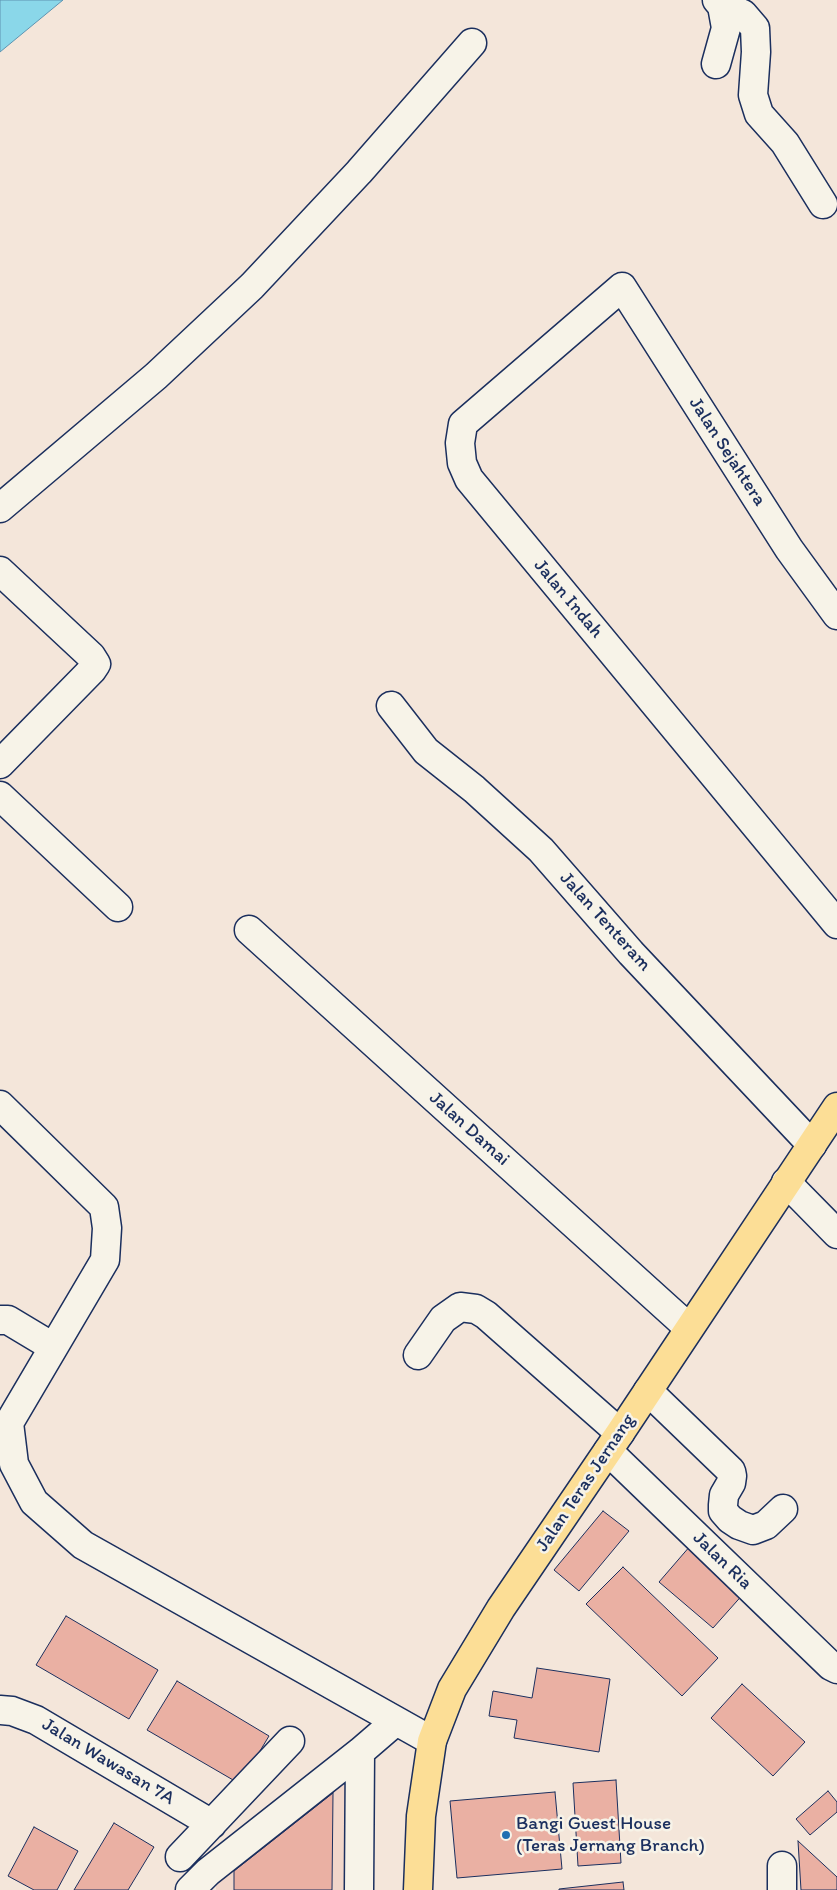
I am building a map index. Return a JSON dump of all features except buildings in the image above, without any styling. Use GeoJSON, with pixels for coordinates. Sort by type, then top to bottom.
{"type":"FeatureCollection","features":[{"type":"Feature","properties":{"kind":"main road","name":"Jalan Teras Jernang"},"geometry":{"type":"LineString","coordinates":[[418,1890],[421,1816],[432,1741],[452,1689],[501,1608],[837,1108]]}},
{"type":"Feature","properties":{"kind":"street"},"geometry":{"type":"LineString","coordinates":[[716,64],[726,28],[719,3]]}},
{"type":"Feature","properties":{"kind":"street"},"geometry":{"type":"LineString","coordinates":[[719,3],[743,14],[755,28],[756,52],[753,95],[759,114],[784,143],[823,204]]}},
{"type":"Feature","properties":{"kind":"street"},"geometry":{"type":"LineString","coordinates":[[0,508],[156,376],[252,286],[359,172],[472,43]]}},
{"type":"Feature","properties":{"kind":"street","name":"Jalan Sejahtera"},"geometry":{"type":"LineString","coordinates":[[622,287],[790,549],[837,615]]}},
{"type":"Feature","properties":{"kind":"street","name":"Jalan Indah"},"geometry":{"type":"LineString","coordinates":[[622,287],[464,424],[460,443],[462,463],[469,479],[837,924]]}},
{"type":"Feature","properties":{"kind":"street"},"geometry":{"type":"LineString","coordinates":[[0,571],[91,656],[96,664],[0,764]]}},
{"type":"Feature","properties":{"kind":"street","name":"Jalan Tenteram"},"geometry":{"type":"LineString","coordinates":[[391,706],[426,751],[474,789],[541,850],[632,953],[812,1145]]}},
{"type":"Feature","properties":{"kind":"street"},"geometry":{"type":"LineString","coordinates":[[0,796],[118,907]]}},
{"type":"Feature","properties":{"kind":"street","name":"Jalan Damai"},"geometry":{"type":"LineString","coordinates":[[248,930],[689,1328]]}},
{"type":"Feature","properties":{"kind":"street"},"geometry":{"type":"LineString","coordinates":[[0,1105],[104,1207],[107,1228],[105,1260],[53,1347],[4,1420],[14,1464],[34,1502]]}},
{"type":"Feature","properties":{"kind":"street"},"geometry":{"type":"LineString","coordinates":[[786,1182],[837,1234]]}},
{"type":"Feature","properties":{"kind":"street","name":"Jalan Ria"},"geometry":{"type":"LineString","coordinates":[[418,1355],[443,1319],[460,1308],[476,1309],[486,1315],[614,1442],[831,1666],[837,1669]]}},
{"type":"Feature","properties":{"kind":"street"},"geometry":{"type":"LineString","coordinates":[[0,1320],[8,1320],[53,1347]]}},
{"type":"Feature","properties":{"kind":"street"},"geometry":{"type":"LineString","coordinates":[[648,1391],[731,1471],[731,1482],[724,1495],[723,1505],[723,1512],[730,1520],[753,1530],[766,1525],[783,1509]]}},
{"type":"Feature","properties":{"kind":"street"},"geometry":{"type":"LineString","coordinates":[[0,1482],[34,1502],[83,1545],[432,1741]]}},
{"type":"Feature","properties":{"kind":"street","name":"Jalan Wawasan 7A"},"geometry":{"type":"LineString","coordinates":[[0,1710],[12,1711],[36,1720],[212,1824]]}},
{"type":"Feature","properties":{"kind":"street"},"geometry":{"type":"LineString","coordinates":[[202,1884],[396,1721]]}},
{"type":"Feature","properties":{"kind":"street"},"geometry":{"type":"LineString","coordinates":[[180,1857],[290,1741]]}},
{"type":"Feature","properties":{"kind":"street"},"geometry":{"type":"LineString","coordinates":[[359,1890],[360,1752]]}},
{"type":"Feature","properties":{"kind":"shaded area"},"geometry":{"type":"Polygon","coordinates":[[[348,1775],[347,1890],[216,1890],[216,1879],[348,1775]]]}},
{"type":"Feature","properties":{"kind":"water"},"geometry":{"type":"Polygon","coordinates":[[[0,0],[63,0],[0,52],[0,0]]]}},
{"type":"Feature","properties":{"kind":"place","name":"Bangi Guest House (Teras Jernang Branch)"},"geometry":{"type":"Point","coordinates":[506,1835]}}]}
